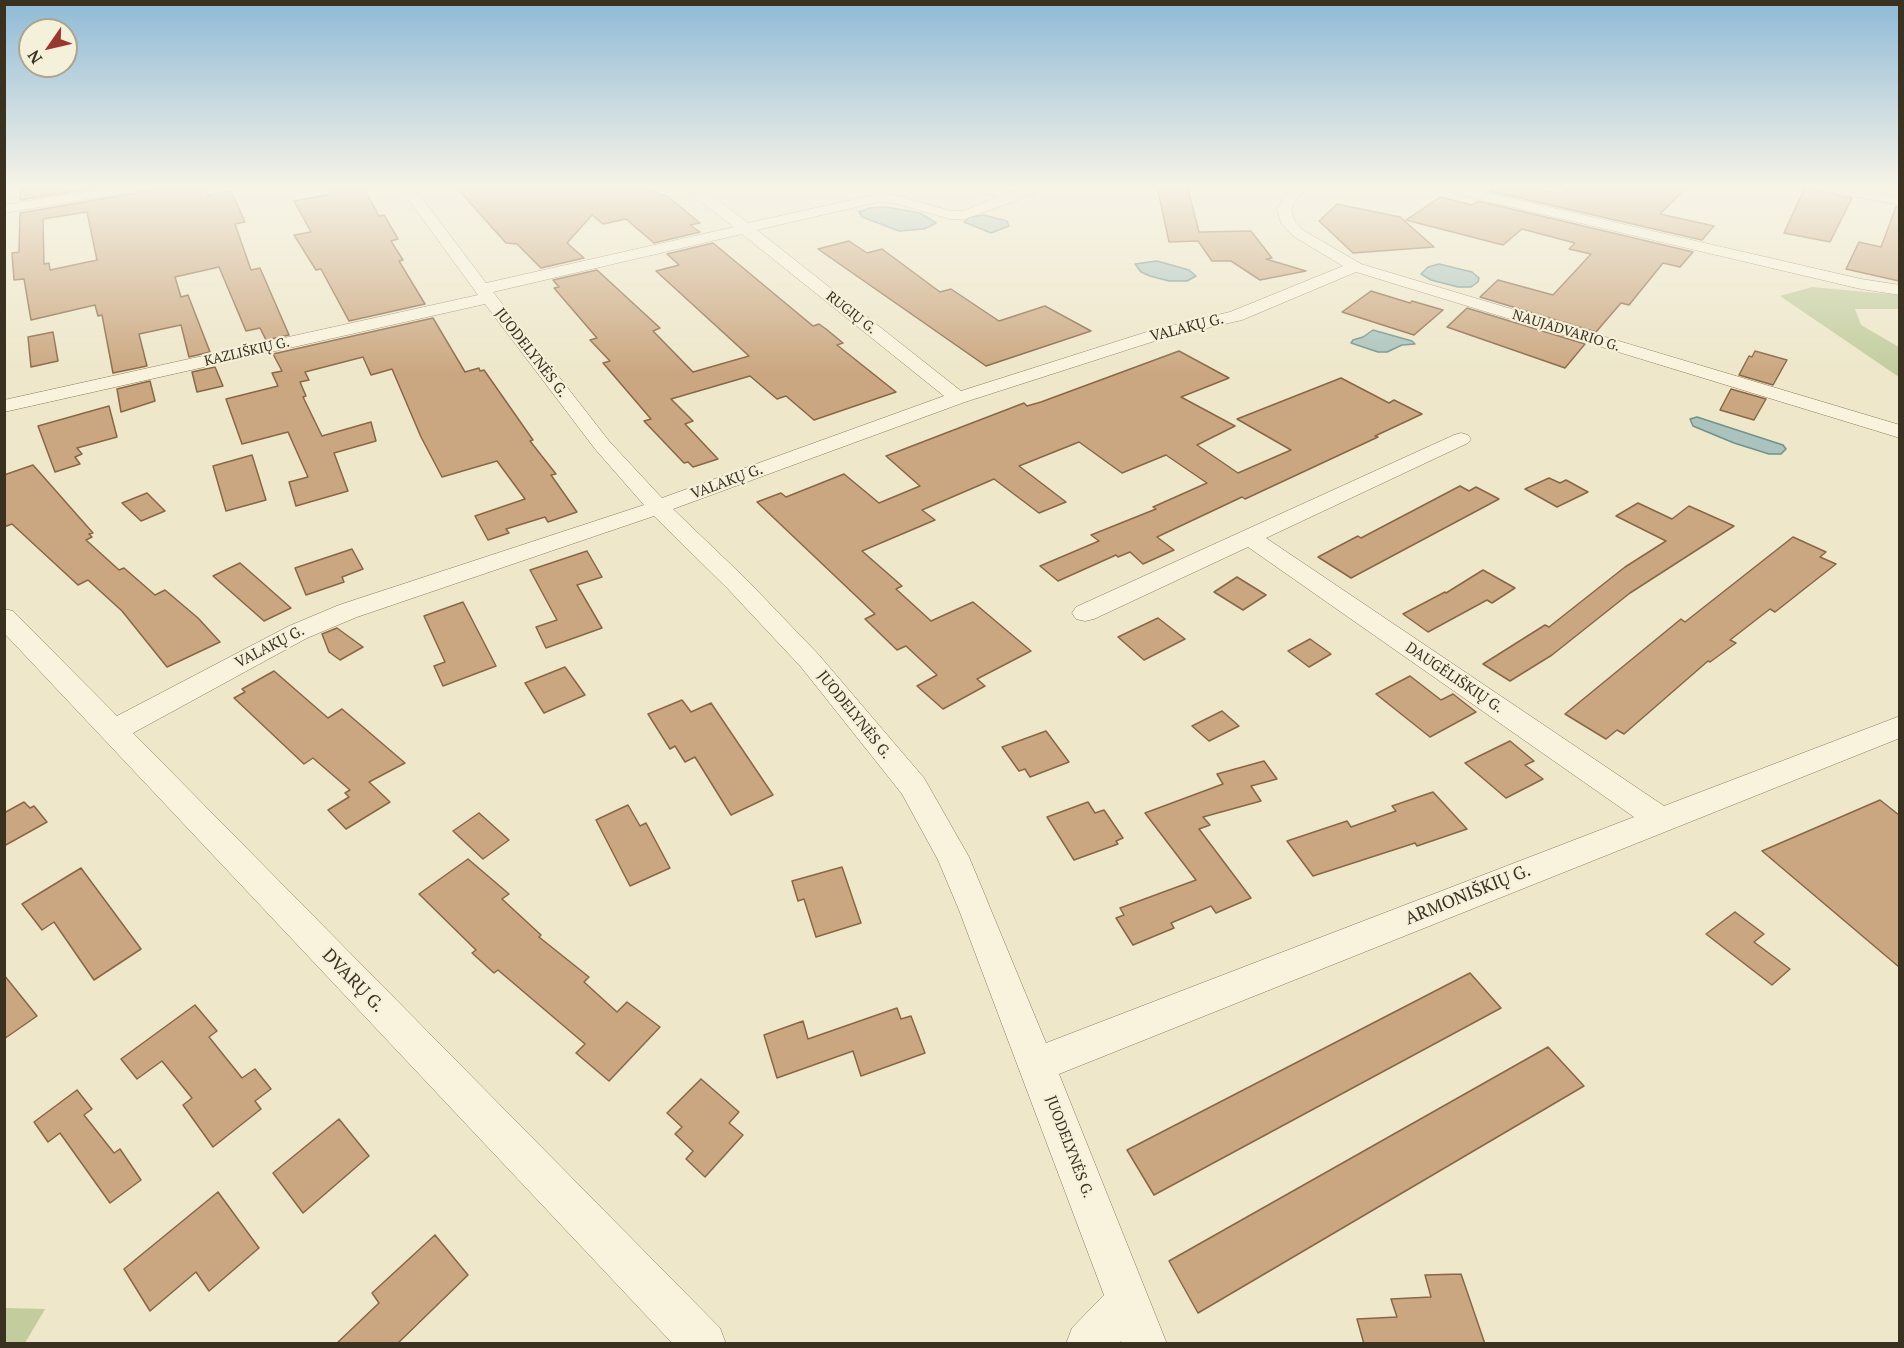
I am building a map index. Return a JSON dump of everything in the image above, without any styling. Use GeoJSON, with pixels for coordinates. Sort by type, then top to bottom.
{"type":"FeatureCollection","features":[{"type":"Feature","properties":{"kind":"street","name":"JUODELYNĖS G."},"geometry":{"type":"LineString","coordinates":[[452,248],[602,445],[657,506],[737,584],[810,661],[912,786],[953,857],[1037,1065],[1145,1344]]}},
{"type":"Feature","properties":{"kind":"street","name":"KAZLIŠKIŲ G."},"geometry":{"type":"LineString","coordinates":[[4,406],[668,248]]}},
{"type":"Feature","properties":{"kind":"street","name":"RUGIŲ G."},"geometry":{"type":"LineString","coordinates":[[769,248],[958,398]]}},
{"type":"Feature","properties":{"kind":"street","name":"NAUJADVARIO G."},"geometry":{"type":"LineString","coordinates":[[1323,248],[1355,267],[1899,432]]}},
{"type":"Feature","properties":{"kind":"street"},"geometry":{"type":"LineString","coordinates":[[1706,248],[1861,284],[1899,290]]}},
{"type":"Feature","properties":{"kind":"street","name":"VALAKŲ G."},"geometry":{"type":"LineString","coordinates":[[113,731],[298,632],[348,611],[603,527],[958,398],[1159,334],[1236,316],[1355,267]]}},
{"type":"Feature","properties":{"kind":"street"},"geometry":{"type":"LineString","coordinates":[[1085,614],[1461,439]]}},
{"type":"Feature","properties":{"kind":"street","name":"DAUGĖLIŠKIŲ G."},"geometry":{"type":"LineString","coordinates":[[1249,537],[1660,819]]}},
{"type":"Feature","properties":{"kind":"street","name":"DVARŲ G."},"geometry":{"type":"LineString","coordinates":[[4,617],[704,1344]]}},
{"type":"Feature","properties":{"kind":"street","name":"ARMONIŠKIŲ G."},"geometry":{"type":"LineString","coordinates":[[1037,1065],[1899,726]]}},
{"type":"Feature","properties":{"kind":"street"},"geometry":{"type":"LineString","coordinates":[[1088,1344],[1129,1300]]}},
{"type":"Feature","properties":{"kind":"green space"},"geometry":{"type":"Polygon","coordinates":[[[1812,287],[1899,295],[1899,309],[1855,309],[1861,325],[1899,347],[1899,377],[1780,296],[1812,287]]]}},
{"type":"Feature","properties":{"kind":"green space"},"geometry":{"type":"Polygon","coordinates":[[[5,1308],[45,1309],[25,1343],[5,1343],[5,1308]]]}},
{"type":"Feature","properties":{"kind":"water"},"geometry":{"type":"Polygon","coordinates":[[[1157,261],[1189,270],[1196,276],[1187,281],[1169,281],[1141,272],[1135,264],[1157,261]]]}},
{"type":"Feature","properties":{"kind":"water"},"geometry":{"type":"Polygon","coordinates":[[[1439,264],[1472,272],[1479,278],[1478,282],[1471,287],[1458,287],[1431,280],[1421,274],[1428,267],[1439,264]]]}},
{"type":"Feature","properties":{"kind":"water"},"geometry":{"type":"Polygon","coordinates":[[[1373,330],[1412,341],[1415,344],[1402,345],[1387,352],[1378,352],[1351,343],[1373,330]]]}},
{"type":"Feature","properties":{"kind":"water"},"geometry":{"type":"Polygon","coordinates":[[[1697,417],[1783,445],[1786,449],[1781,454],[1769,454],[1734,443],[1693,426],[1690,419],[1697,417]]]}},
{"type":"Feature","properties":{"kind":"building"},"geometry":{"type":"Polygon","coordinates":[[[19,248],[44,248],[44,264],[49,263],[50,270],[97,260],[94,248],[243,248],[251,270],[260,268],[289,335],[266,340],[260,328],[246,331],[219,267],[175,277],[181,297],[188,295],[210,352],[189,357],[181,325],[139,334],[147,366],[113,373],[102,315],[98,316],[95,305],[31,320],[24,279],[14,280],[12,253],[19,252],[19,248]]]}},
{"type":"Feature","properties":{"kind":"building"},"geometry":{"type":"Polygon","coordinates":[[[302,248],[395,248],[403,260],[399,261],[425,304],[349,321],[321,269],[316,270],[302,248]]]}},
{"type":"Feature","properties":{"kind":"building"},"geometry":{"type":"Polygon","coordinates":[[[521,248],[573,248],[584,258],[541,268],[521,248]]]}},
{"type":"Feature","properties":{"kind":"building"},"geometry":{"type":"Polygon","coordinates":[[[692,248],[719,248],[813,326],[819,324],[826,329],[843,343],[837,345],[896,392],[814,420],[786,396],[777,399],[750,376],[671,399],[693,421],[685,424],[718,459],[693,467],[688,462],[684,463],[644,421],[651,419],[603,363],[610,361],[590,340],[597,338],[554,288],[559,287],[553,280],[597,270],[660,328],[653,331],[693,372],[749,356],[656,271],[679,265],[667,254],[692,248]]]}},
{"type":"Feature","properties":{"kind":"building"},"geometry":{"type":"Polygon","coordinates":[[[859,248],[867,253],[882,249],[940,292],[951,289],[999,321],[1045,306],[1091,331],[986,366],[818,249],[859,248]]]}},
{"type":"Feature","properties":{"kind":"building"},"geometry":{"type":"Polygon","coordinates":[[[1203,248],[1264,248],[1272,258],[1266,259],[1306,271],[1260,280],[1231,261],[1212,261],[1203,248]]]}},
{"type":"Feature","properties":{"kind":"building"},"geometry":{"type":"Polygon","coordinates":[[[1348,248],[1422,248],[1353,253],[1348,248]]]}},
{"type":"Feature","properties":{"kind":"building"},"geometry":{"type":"Polygon","coordinates":[[[1676,248],[1693,252],[1680,267],[1663,263],[1629,305],[1621,303],[1596,332],[1480,297],[1498,280],[1553,295],[1591,254],[1569,249],[1676,248]]]}},
{"type":"Feature","properties":{"kind":"building"},"geometry":{"type":"Polygon","coordinates":[[[1856,248],[1899,248],[1899,281],[1846,269],[1856,248]]]}},
{"type":"Feature","properties":{"kind":"building"},"geometry":{"type":"Polygon","coordinates":[[[1371,291],[1443,310],[1414,335],[1342,312],[1371,291]]]}},
{"type":"Feature","properties":{"kind":"building"},"geometry":{"type":"Polygon","coordinates":[[[1467,308],[1585,344],[1565,368],[1447,327],[1467,308]]]}},
{"type":"Feature","properties":{"kind":"building"},"geometry":{"type":"Polygon","coordinates":[[[433,318],[465,372],[479,368],[480,371],[484,370],[533,440],[530,441],[556,474],[551,475],[577,512],[548,522],[545,517],[506,529],[509,533],[488,540],[475,516],[525,499],[497,461],[442,477],[421,437],[392,369],[371,375],[363,357],[305,372],[309,380],[300,382],[306,396],[303,397],[322,436],[371,422],[376,441],[334,453],[348,491],[296,506],[289,482],[308,477],[288,432],[242,444],[226,399],[278,386],[272,373],[282,371],[273,354],[433,318]]]}},
{"type":"Feature","properties":{"kind":"building"},"geometry":{"type":"Polygon","coordinates":[[[53,332],[58,361],[31,367],[28,337],[53,332]]]}},
{"type":"Feature","properties":{"kind":"building"},"geometry":{"type":"Polygon","coordinates":[[[1179,351],[1229,378],[1181,397],[1235,426],[1197,445],[1238,473],[1291,450],[1237,419],[1341,378],[1389,403],[1394,400],[1422,414],[1245,499],[1242,497],[1157,537],[1174,550],[1143,564],[1130,552],[1118,557],[1116,555],[1058,581],[1040,566],[1099,541],[1091,535],[1156,509],[1153,507],[1207,483],[1166,455],[1122,473],[1079,442],[1019,466],[1066,502],[1039,513],[994,479],[922,510],[935,520],[862,551],[902,586],[896,589],[931,621],[973,602],[1031,651],[977,679],[985,686],[943,709],[917,686],[937,675],[906,646],[897,650],[865,619],[875,614],[757,502],[781,493],[786,497],[844,474],[879,503],[920,486],[886,456],[1024,403],[1027,406],[1041,402],[1179,351]]]}},
{"type":"Feature","properties":{"kind":"building"},"geometry":{"type":"Polygon","coordinates":[[[1755,351],[1787,360],[1773,385],[1739,375],[1749,356],[1752,357],[1755,351]]]}},
{"type":"Feature","properties":{"kind":"building"},"geometry":{"type":"Polygon","coordinates":[[[215,367],[223,386],[197,392],[192,372],[215,367]]]}},
{"type":"Feature","properties":{"kind":"building"},"geometry":{"type":"Polygon","coordinates":[[[150,381],[155,401],[121,412],[117,389],[150,381]]]}},
{"type":"Feature","properties":{"kind":"building"},"geometry":{"type":"Polygon","coordinates":[[[1731,389],[1766,399],[1754,420],[1720,410],[1731,389]]]}},
{"type":"Feature","properties":{"kind":"building"},"geometry":{"type":"Polygon","coordinates":[[[109,406],[117,437],[77,448],[82,454],[75,457],[80,464],[55,472],[38,426],[109,406]]]}},
{"type":"Feature","properties":{"kind":"building"},"geometry":{"type":"Polygon","coordinates":[[[252,455],[266,500],[226,511],[213,466],[252,455]]]}},
{"type":"Feature","properties":{"kind":"building"},"geometry":{"type":"Polygon","coordinates":[[[33,465],[93,533],[89,534],[92,537],[86,540],[119,570],[124,568],[155,595],[165,590],[198,618],[220,642],[167,667],[122,611],[88,580],[78,585],[12,524],[4,527],[4,475],[33,465]]]}},
{"type":"Feature","properties":{"kind":"building"},"geometry":{"type":"Polygon","coordinates":[[[1549,478],[1560,483],[1566,480],[1588,492],[1557,507],[1525,489],[1549,478]]]}},
{"type":"Feature","properties":{"kind":"building"},"geometry":{"type":"Polygon","coordinates":[[[1460,486],[1469,491],[1476,487],[1499,499],[1351,578],[1318,557],[1358,536],[1361,538],[1460,486]]]}},
{"type":"Feature","properties":{"kind":"building"},"geometry":{"type":"Polygon","coordinates":[[[147,493],[165,511],[141,521],[122,503],[147,493]]]}},
{"type":"Feature","properties":{"kind":"building"},"geometry":{"type":"Polygon","coordinates":[[[1638,503],[1672,519],[1689,506],[1734,526],[1630,593],[1552,655],[1510,681],[1483,664],[1545,625],[1549,627],[1625,567],[1666,541],[1616,516],[1638,503]]]}},
{"type":"Feature","properties":{"kind":"building"},"geometry":{"type":"Polygon","coordinates":[[[1793,537],[1826,552],[1820,557],[1836,564],[1775,612],[1770,609],[1730,640],[1736,643],[1710,662],[1708,661],[1624,734],[1617,730],[1606,739],[1565,714],[1681,619],[1685,622],[1793,537]]]}},
{"type":"Feature","properties":{"kind":"building"},"geometry":{"type":"Polygon","coordinates":[[[352,549],[363,569],[342,577],[344,582],[306,595],[295,568],[352,549]]]}},
{"type":"Feature","properties":{"kind":"building"},"geometry":{"type":"Polygon","coordinates":[[[587,551],[602,577],[577,585],[602,628],[546,648],[536,627],[557,620],[530,570],[587,551]]]}},
{"type":"Feature","properties":{"kind":"building"},"geometry":{"type":"Polygon","coordinates":[[[240,563],[291,608],[264,621],[213,576],[240,563]]]}},
{"type":"Feature","properties":{"kind":"building"},"geometry":{"type":"Polygon","coordinates":[[[1483,570],[1515,588],[1492,603],[1487,600],[1428,632],[1403,614],[1446,593],[1483,570]]]}},
{"type":"Feature","properties":{"kind":"building"},"geometry":{"type":"Polygon","coordinates":[[[1237,577],[1266,595],[1243,610],[1214,592],[1237,577]]]}},
{"type":"Feature","properties":{"kind":"building"},"geometry":{"type":"Polygon","coordinates":[[[463,602],[496,666],[443,686],[434,666],[445,662],[424,616],[463,602]]]}},
{"type":"Feature","properties":{"kind":"building"},"geometry":{"type":"Polygon","coordinates":[[[1158,618],[1185,639],[1144,660],[1118,637],[1158,618]]]}},
{"type":"Feature","properties":{"kind":"building"},"geometry":{"type":"Polygon","coordinates":[[[337,628],[363,647],[340,660],[329,652],[322,634],[337,628]]]}},
{"type":"Feature","properties":{"kind":"building"},"geometry":{"type":"Polygon","coordinates":[[[1310,639],[1331,654],[1309,667],[1288,651],[1310,639]]]}},
{"type":"Feature","properties":{"kind":"building"},"geometry":{"type":"Polygon","coordinates":[[[565,667],[585,695],[544,713],[525,683],[565,667]]]}},
{"type":"Feature","properties":{"kind":"building"},"geometry":{"type":"Polygon","coordinates":[[[274,671],[328,718],[342,709],[405,763],[369,782],[390,802],[346,829],[328,810],[349,797],[345,793],[350,790],[313,758],[304,764],[234,698],[245,692],[242,689],[274,671]]]}},
{"type":"Feature","properties":{"kind":"building"},"geometry":{"type":"Polygon","coordinates":[[[1410,676],[1441,700],[1453,694],[1476,712],[1430,737],[1376,694],[1410,676]]]}},
{"type":"Feature","properties":{"kind":"building"},"geometry":{"type":"Polygon","coordinates":[[[682,700],[691,712],[711,703],[773,795],[731,815],[695,757],[685,762],[675,746],[670,749],[648,714],[682,700]]]}},
{"type":"Feature","properties":{"kind":"building"},"geometry":{"type":"Polygon","coordinates":[[[1222,711],[1239,726],[1209,741],[1192,726],[1222,711]]]}},
{"type":"Feature","properties":{"kind":"building"},"geometry":{"type":"Polygon","coordinates":[[[1046,731],[1069,762],[1030,777],[1025,769],[1019,771],[1002,747],[1046,731]]]}},
{"type":"Feature","properties":{"kind":"building"},"geometry":{"type":"Polygon","coordinates":[[[1510,741],[1534,761],[1525,765],[1543,779],[1506,798],[1465,763],[1510,741]]]}},
{"type":"Feature","properties":{"kind":"building"},"geometry":{"type":"Polygon","coordinates":[[[1264,761],[1277,779],[1251,786],[1261,801],[1203,817],[1210,825],[1199,829],[1251,898],[1216,913],[1211,906],[1171,923],[1174,928],[1133,945],[1116,918],[1124,915],[1120,908],[1196,880],[1145,813],[1223,784],[1217,774],[1264,761]]]}},
{"type":"Feature","properties":{"kind":"building"},"geometry":{"type":"Polygon","coordinates":[[[1433,792],[1467,829],[1313,876],[1287,841],[1347,821],[1351,827],[1396,811],[1392,806],[1433,792]]]}},
{"type":"Feature","properties":{"kind":"building"},"geometry":{"type":"Polygon","coordinates":[[[1880,800],[1899,815],[1899,967],[1762,851],[1880,800]]]}},
{"type":"Feature","properties":{"kind":"building"},"geometry":{"type":"Polygon","coordinates":[[[24,802],[30,808],[34,806],[47,822],[4,846],[4,813],[24,802]]]}},
{"type":"Feature","properties":{"kind":"building"},"geometry":{"type":"Polygon","coordinates":[[[1088,802],[1095,813],[1104,810],[1123,838],[1116,841],[1118,844],[1074,860],[1047,817],[1088,802]]]}},
{"type":"Feature","properties":{"kind":"building"},"geometry":{"type":"Polygon","coordinates":[[[628,805],[640,826],[646,823],[670,868],[630,886],[596,820],[628,805]]]}},
{"type":"Feature","properties":{"kind":"building"},"geometry":{"type":"Polygon","coordinates":[[[479,813],[509,840],[483,859],[453,831],[479,813]]]}},
{"type":"Feature","properties":{"kind":"building"},"geometry":{"type":"Polygon","coordinates":[[[468,859],[509,894],[502,899],[541,935],[539,937],[589,977],[584,982],[617,1012],[627,1002],[660,1027],[609,1081],[576,1053],[585,1044],[498,970],[494,973],[472,953],[476,950],[419,894],[468,859]]]}},
{"type":"Feature","properties":{"kind":"building"},"geometry":{"type":"Polygon","coordinates":[[[842,867],[861,923],[816,937],[804,899],[798,901],[792,881],[842,867]]]}},
{"type":"Feature","properties":{"kind":"building"},"geometry":{"type":"Polygon","coordinates":[[[81,868],[141,949],[94,980],[54,922],[42,930],[22,904],[81,868]]]}},
{"type":"Feature","properties":{"kind":"building"},"geometry":{"type":"Polygon","coordinates":[[[1735,912],[1764,934],[1754,942],[1790,969],[1772,985],[1706,934],[1735,912]]]}},
{"type":"Feature","properties":{"kind":"building"},"geometry":{"type":"Polygon","coordinates":[[[1470,973],[1501,1008],[1154,1195],[1127,1150],[1470,973]]]}},
{"type":"Feature","properties":{"kind":"building"},"geometry":{"type":"Polygon","coordinates":[[[4,975],[37,1016],[4,1039],[4,975]]]}},
{"type":"Feature","properties":{"kind":"building"},"geometry":{"type":"Polygon","coordinates":[[[195,1005],[217,1031],[209,1037],[242,1078],[255,1069],[271,1089],[255,1101],[261,1109],[213,1147],[183,1105],[192,1098],[162,1061],[137,1079],[121,1059],[195,1005]]]}},
{"type":"Feature","properties":{"kind":"building"},"geometry":{"type":"Polygon","coordinates":[[[897,1008],[901,1019],[911,1016],[925,1053],[861,1076],[853,1051],[777,1078],[764,1035],[803,1021],[808,1039],[897,1008]]]}},
{"type":"Feature","properties":{"kind":"building"},"geometry":{"type":"Polygon","coordinates":[[[1548,1047],[1584,1086],[1198,1313],[1169,1261],[1548,1047]]]}},
{"type":"Feature","properties":{"kind":"building"},"geometry":{"type":"Polygon","coordinates":[[[701,1079],[739,1112],[729,1123],[743,1135],[705,1177],[686,1159],[693,1151],[675,1134],[682,1127],[667,1113],[701,1079]]]}},
{"type":"Feature","properties":{"kind":"building"},"geometry":{"type":"Polygon","coordinates":[[[77,1090],[92,1109],[84,1115],[114,1153],[120,1149],[141,1180],[110,1203],[60,1133],[48,1142],[34,1122],[77,1090]]]}},
{"type":"Feature","properties":{"kind":"building"},"geometry":{"type":"Polygon","coordinates":[[[339,1119],[369,1156],[303,1213],[273,1173],[339,1119]]]}},
{"type":"Feature","properties":{"kind":"building"},"geometry":{"type":"Polygon","coordinates":[[[218,1192],[259,1248],[209,1291],[196,1272],[150,1311],[124,1269],[218,1192]]]}},
{"type":"Feature","properties":{"kind":"building"},"geometry":{"type":"Polygon","coordinates":[[[435,1235],[468,1275],[397,1344],[336,1344],[379,1303],[372,1293],[435,1235]]]}},
{"type":"Feature","properties":{"kind":"building"},"geometry":{"type":"Polygon","coordinates":[[[1461,1274],[1485,1344],[1364,1344],[1357,1319],[1397,1317],[1391,1299],[1431,1297],[1425,1275],[1461,1274]]]}}]}
